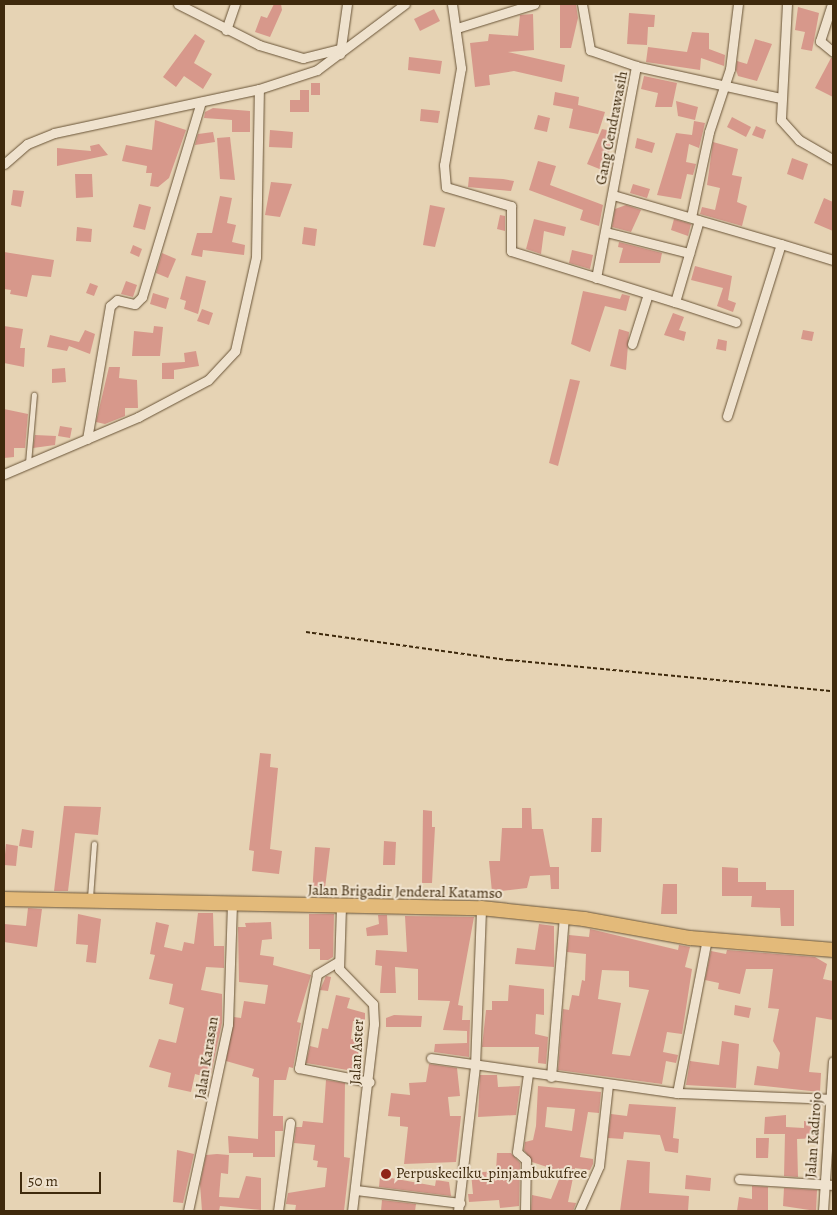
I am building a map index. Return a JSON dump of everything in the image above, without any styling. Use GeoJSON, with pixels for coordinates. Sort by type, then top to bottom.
{"type":"FeatureCollection","features":[{"type":"Feature","properties":{"kind":"main road","name":"Jalan Brigadir Jenderal Katamso"},"geometry":{"type":"LineString","coordinates":[[4,900],[232,906],[481,908],[564,917],[707,939],[833,950]]}},
{"type":"Feature","properties":{"kind":"street"},"geometry":{"type":"LineString","coordinates":[[178,4],[259,46],[304,58],[340,53]]}},
{"type":"Feature","properties":{"kind":"street"},"geometry":{"type":"LineString","coordinates":[[226,30],[235,4]]}},
{"type":"Feature","properties":{"kind":"street"},"geometry":{"type":"LineString","coordinates":[[340,53],[347,4]]}},
{"type":"Feature","properties":{"kind":"street"},"geometry":{"type":"LineString","coordinates":[[4,164],[27,144],[54,133],[259,89],[317,70],[405,4]]}},
{"type":"Feature","properties":{"kind":"street"},"geometry":{"type":"LineString","coordinates":[[452,4],[457,28],[460,90],[444,164],[447,189],[511,206],[509,248],[514,254],[736,322]]}},
{"type":"Feature","properties":{"kind":"street"},"geometry":{"type":"LineString","coordinates":[[457,28],[534,4]]}},
{"type":"Feature","properties":{"kind":"street"},"geometry":{"type":"LineString","coordinates":[[582,4],[590,50],[636,66]]}},
{"type":"Feature","properties":{"kind":"street"},"geometry":{"type":"LineString","coordinates":[[675,302],[689,253],[709,132],[736,40],[738,4]]}},
{"type":"Feature","properties":{"kind":"street"},"geometry":{"type":"LineString","coordinates":[[788,4],[779,110],[786,128],[833,160]]}},
{"type":"Feature","properties":{"kind":"street"},"geometry":{"type":"LineString","coordinates":[[832,4],[820,41],[833,52]]}},
{"type":"Feature","properties":{"kind":"street","name":"Gang Cendrawasih"},"geometry":{"type":"LineString","coordinates":[[596,278],[636,66],[780,98]]}},
{"type":"Feature","properties":{"kind":"street"},"geometry":{"type":"LineString","coordinates":[[4,474],[88,439],[208,380],[234,351],[256,257],[259,89]]}},
{"type":"Feature","properties":{"kind":"street"},"geometry":{"type":"LineString","coordinates":[[88,439],[110,306],[117,300],[134,304],[142,297],[201,102]]}},
{"type":"Feature","properties":{"kind":"street"},"geometry":{"type":"LineString","coordinates":[[613,195],[833,260]]}},
{"type":"Feature","properties":{"kind":"street"},"geometry":{"type":"LineString","coordinates":[[606,232],[689,253]]}},
{"type":"Feature","properties":{"kind":"street"},"geometry":{"type":"LineString","coordinates":[[727,416],[781,244]]}},
{"type":"Feature","properties":{"kind":"street"},"geometry":{"type":"LineString","coordinates":[[632,344],[648,294]]}},
{"type":"Feature","properties":{"kind":"street","name":"Jalan Karasan"},"geometry":{"type":"LineString","coordinates":[[188,1211],[212,1113],[228,1024],[232,906]]}},
{"type":"Feature","properties":{"kind":"street","name":"Jalan Aster"},"geometry":{"type":"LineString","coordinates":[[341,906],[340,961],[346,980],[373,1004],[370,1082],[352,1211]]}},
{"type":"Feature","properties":{"kind":"street"},"geometry":{"type":"LineString","coordinates":[[356,1190],[459,1207],[475,1066],[481,908]]}},
{"type":"Feature","properties":{"kind":"street"},"geometry":{"type":"LineString","coordinates":[[551,1078],[564,917]]}},
{"type":"Feature","properties":{"kind":"street"},"geometry":{"type":"LineString","coordinates":[[677,1092],[707,939]]}},
{"type":"Feature","properties":{"kind":"street"},"geometry":{"type":"LineString","coordinates":[[340,961],[316,974],[299,1068],[370,1082]]}},
{"type":"Feature","properties":{"kind":"street"},"geometry":{"type":"LineString","coordinates":[[431,1058],[551,1078],[677,1092],[830,1099]]}},
{"type":"Feature","properties":{"kind":"street","name":"Jalan Kadirojo"},"geometry":{"type":"LineString","coordinates":[[823,1211],[829,1184],[830,1099],[833,1061]]}},
{"type":"Feature","properties":{"kind":"street"},"geometry":{"type":"LineString","coordinates":[[525,1211],[526,1160],[517,1152],[528,1074]]}},
{"type":"Feature","properties":{"kind":"street"},"geometry":{"type":"LineString","coordinates":[[579,1211],[599,1166],[608,1084]]}},
{"type":"Feature","properties":{"kind":"street"},"geometry":{"type":"LineString","coordinates":[[278,1211],[290,1123]]}},
{"type":"Feature","properties":{"kind":"street"},"geometry":{"type":"LineString","coordinates":[[739,1179],[829,1184]]}},
{"type":"Feature","properties":{"kind":"lane"},"geometry":{"type":"LineString","coordinates":[[28,464],[34,395]]}},
{"type":"Feature","properties":{"kind":"lane"},"geometry":{"type":"LineString","coordinates":[[90,902],[94,844]]}},
{"type":"Feature","properties":{"kind":"path"},"geometry":{"type":"LineString","coordinates":[[306,632],[510,660],[833,691]]}},
{"type":"Feature","properties":{"kind":"building"},"geometry":{"type":"Polygon","coordinates":[[[274,4],[281,4],[282,10],[270,37],[255,32],[261,16],[267,18],[274,4]]]}},
{"type":"Feature","properties":{"kind":"building"},"geometry":{"type":"Polygon","coordinates":[[[560,5],[576,5],[578,18],[571,48],[560,48],[560,5]]]}},
{"type":"Feature","properties":{"kind":"building"},"geometry":{"type":"Polygon","coordinates":[[[798,7],[819,13],[812,51],[801,49],[805,32],[795,30],[798,7]]]}},
{"type":"Feature","properties":{"kind":"building"},"geometry":{"type":"Polygon","coordinates":[[[434,9],[440,21],[420,31],[414,19],[434,9]]]}},
{"type":"Feature","properties":{"kind":"building"},"geometry":{"type":"Polygon","coordinates":[[[629,13],[655,15],[654,27],[648,27],[647,45],[627,44],[629,13]]]}},
{"type":"Feature","properties":{"kind":"building"},"geometry":{"type":"Polygon","coordinates":[[[533,14],[534,50],[508,52],[565,65],[562,82],[514,71],[489,75],[490,85],[475,87],[470,43],[488,41],[489,34],[518,36],[520,15],[533,14]]]}},
{"type":"Feature","properties":{"kind":"building"},"geometry":{"type":"Polygon","coordinates":[[[692,32],[709,33],[709,49],[725,55],[724,66],[701,58],[700,70],[646,62],[648,47],[687,52],[692,32]]]}},
{"type":"Feature","properties":{"kind":"building"},"geometry":{"type":"Polygon","coordinates":[[[195,34],[205,41],[194,63],[212,74],[203,89],[184,76],[176,87],[163,77],[195,34]]]}},
{"type":"Feature","properties":{"kind":"building"},"geometry":{"type":"Polygon","coordinates":[[[755,39],[772,44],[757,81],[738,76],[736,70],[737,61],[747,64],[755,39]]]}},
{"type":"Feature","properties":{"kind":"building"},"geometry":{"type":"Polygon","coordinates":[[[409,57],[442,61],[440,74],[408,70],[409,57]]]}},
{"type":"Feature","properties":{"kind":"building"},"geometry":{"type":"Polygon","coordinates":[[[831,58],[833,58],[833,97],[815,88],[831,58]]]}},
{"type":"Feature","properties":{"kind":"building"},"geometry":{"type":"Polygon","coordinates":[[[644,76],[677,83],[672,107],[655,107],[658,93],[641,89],[644,76]]]}},
{"type":"Feature","properties":{"kind":"building"},"geometry":{"type":"Polygon","coordinates":[[[311,83],[320,83],[320,95],[311,95],[311,83]]]}},
{"type":"Feature","properties":{"kind":"building"},"geometry":{"type":"Polygon","coordinates":[[[300,90],[309,90],[309,112],[290,112],[290,100],[300,100],[300,90]]]}},
{"type":"Feature","properties":{"kind":"building"},"geometry":{"type":"Polygon","coordinates":[[[555,92],[579,97],[578,105],[605,112],[598,134],[569,128],[573,109],[553,105],[555,92]]]}},
{"type":"Feature","properties":{"kind":"building"},"geometry":{"type":"Polygon","coordinates":[[[676,101],[698,107],[695,120],[678,116],[676,101]]]}},
{"type":"Feature","properties":{"kind":"building"},"geometry":{"type":"Polygon","coordinates":[[[213,108],[250,111],[250,132],[232,132],[232,120],[204,118],[205,112],[213,108]]]}},
{"type":"Feature","properties":{"kind":"building"},"geometry":{"type":"Polygon","coordinates":[[[421,109],[440,111],[438,123],[420,121],[421,109]]]}},
{"type":"Feature","properties":{"kind":"building"},"geometry":{"type":"Polygon","coordinates":[[[538,115],[550,118],[547,132],[534,129],[538,115]]]}},
{"type":"Feature","properties":{"kind":"building"},"geometry":{"type":"Polygon","coordinates":[[[732,117],[751,127],[746,137],[727,127],[732,117]]]}},
{"type":"Feature","properties":{"kind":"building"},"geometry":{"type":"Polygon","coordinates":[[[155,120],[186,130],[169,178],[158,187],[150,186],[152,173],[146,173],[147,166],[122,161],[126,145],[152,150],[155,120]]]}},
{"type":"Feature","properties":{"kind":"building"},"geometry":{"type":"Polygon","coordinates":[[[694,121],[705,123],[699,148],[689,144],[686,162],[696,164],[693,175],[687,174],[681,199],[657,195],[676,133],[692,135],[694,121]]]}},
{"type":"Feature","properties":{"kind":"building"},"geometry":{"type":"Polygon","coordinates":[[[756,126],[766,130],[763,139],[752,135],[756,126]]]}},
{"type":"Feature","properties":{"kind":"building"},"geometry":{"type":"Polygon","coordinates":[[[602,129],[617,132],[602,170],[587,164],[602,129]]]}},
{"type":"Feature","properties":{"kind":"building"},"geometry":{"type":"Polygon","coordinates":[[[270,130],[293,132],[292,148],[269,147],[270,130]]]}},
{"type":"Feature","properties":{"kind":"building"},"geometry":{"type":"Polygon","coordinates":[[[213,132],[215,142],[195,145],[198,134],[213,132]]]}},
{"type":"Feature","properties":{"kind":"building"},"geometry":{"type":"Polygon","coordinates":[[[230,137],[235,180],[220,179],[217,138],[230,137]]]}},
{"type":"Feature","properties":{"kind":"building"},"geometry":{"type":"Polygon","coordinates":[[[637,138],[655,143],[652,153],[635,148],[637,138]]]}},
{"type":"Feature","properties":{"kind":"building"},"geometry":{"type":"Polygon","coordinates":[[[713,142],[738,149],[732,175],[742,177],[737,202],[747,206],[742,226],[700,214],[702,207],[715,210],[720,188],[707,185],[713,142]]]}},
{"type":"Feature","properties":{"kind":"building"},"geometry":{"type":"Polygon","coordinates":[[[99,144],[108,155],[57,166],[57,148],[91,151],[90,146],[99,144]]]}},
{"type":"Feature","properties":{"kind":"building"},"geometry":{"type":"Polygon","coordinates":[[[792,158],[808,164],[803,180],[787,174],[792,158]]]}},
{"type":"Feature","properties":{"kind":"building"},"geometry":{"type":"Polygon","coordinates":[[[538,161],[556,166],[550,185],[603,205],[599,226],[580,220],[583,210],[529,190],[538,161]]]}},
{"type":"Feature","properties":{"kind":"building"},"geometry":{"type":"Polygon","coordinates":[[[75,174],[92,174],[93,197],[76,198],[75,174]]]}},
{"type":"Feature","properties":{"kind":"building"},"geometry":{"type":"Polygon","coordinates":[[[469,177],[514,181],[511,191],[468,187],[469,177]]]}},
{"type":"Feature","properties":{"kind":"building"},"geometry":{"type":"Polygon","coordinates":[[[271,182],[292,184],[280,217],[265,215],[271,182]]]}},
{"type":"Feature","properties":{"kind":"building"},"geometry":{"type":"Polygon","coordinates":[[[633,184],[650,189],[647,198],[630,193],[633,184]]]}},
{"type":"Feature","properties":{"kind":"building"},"geometry":{"type":"Polygon","coordinates":[[[13,190],[24,191],[21,207],[11,205],[13,190]]]}},
{"type":"Feature","properties":{"kind":"building"},"geometry":{"type":"Polygon","coordinates":[[[220,196],[232,198],[227,223],[236,225],[232,242],[245,245],[244,255],[203,250],[202,257],[191,255],[197,233],[212,233],[220,196]]]}},
{"type":"Feature","properties":{"kind":"building"},"geometry":{"type":"Polygon","coordinates":[[[824,198],[833,202],[833,231],[814,223],[824,198]]]}},
{"type":"Feature","properties":{"kind":"building"},"geometry":{"type":"Polygon","coordinates":[[[139,204],[151,207],[145,230],[133,227],[139,204]]]}},
{"type":"Feature","properties":{"kind":"building"},"geometry":{"type":"Polygon","coordinates":[[[430,205],[445,208],[435,247],[423,245],[430,205]]]}},
{"type":"Feature","properties":{"kind":"building"},"geometry":{"type":"Polygon","coordinates":[[[626,205],[641,210],[631,232],[612,227],[615,209],[626,205]]]}},
{"type":"Feature","properties":{"kind":"building"},"geometry":{"type":"Polygon","coordinates":[[[500,215],[505,216],[505,231],[497,229],[500,215]]]}},
{"type":"Feature","properties":{"kind":"building"},"geometry":{"type":"Polygon","coordinates":[[[534,219],[566,227],[564,236],[544,231],[541,254],[526,249],[534,219]]]}},
{"type":"Feature","properties":{"kind":"building"},"geometry":{"type":"Polygon","coordinates":[[[674,219],[691,224],[688,236],[671,230],[674,219]]]}},
{"type":"Feature","properties":{"kind":"building"},"geometry":{"type":"Polygon","coordinates":[[[77,227],[92,229],[91,242],[76,241],[77,227]]]}},
{"type":"Feature","properties":{"kind":"building"},"geometry":{"type":"Polygon","coordinates":[[[304,227],[317,229],[315,246],[302,244],[304,227]]]}},
{"type":"Feature","properties":{"kind":"building"},"geometry":{"type":"Polygon","coordinates":[[[619,242],[662,253],[660,263],[619,263],[623,248],[618,247],[619,242]]]}},
{"type":"Feature","properties":{"kind":"building"},"geometry":{"type":"Polygon","coordinates":[[[133,245],[142,249],[139,257],[130,253],[133,245]]]}},
{"type":"Feature","properties":{"kind":"building"},"geometry":{"type":"Polygon","coordinates":[[[572,250],[593,255],[590,269],[569,263],[572,250]]]}},
{"type":"Feature","properties":{"kind":"building"},"geometry":{"type":"Polygon","coordinates":[[[4,252],[54,260],[51,277],[32,275],[27,297],[10,294],[11,290],[4,289],[4,252]]]}},
{"type":"Feature","properties":{"kind":"building"},"geometry":{"type":"Polygon","coordinates":[[[162,253],[176,259],[168,278],[156,273],[162,253]]]}},
{"type":"Feature","properties":{"kind":"building"},"geometry":{"type":"Polygon","coordinates":[[[695,266],[732,276],[728,300],[736,303],[733,312],[717,306],[723,288],[691,280],[695,266]]]}},
{"type":"Feature","properties":{"kind":"building"},"geometry":{"type":"Polygon","coordinates":[[[186,276],[206,281],[198,314],[184,309],[186,301],[180,299],[186,276]]]}},
{"type":"Feature","properties":{"kind":"building"},"geometry":{"type":"Polygon","coordinates":[[[126,281],[137,285],[133,297],[121,294],[126,281]]]}},
{"type":"Feature","properties":{"kind":"building"},"geometry":{"type":"Polygon","coordinates":[[[90,283],[98,286],[94,296],[86,293],[90,283]]]}},
{"type":"Feature","properties":{"kind":"building"},"geometry":{"type":"Polygon","coordinates":[[[583,291],[620,299],[622,294],[630,296],[626,311],[605,306],[590,352],[571,344],[583,291]]]}},
{"type":"Feature","properties":{"kind":"building"},"geometry":{"type":"Polygon","coordinates":[[[153,293],[169,298],[166,309],[150,304],[153,293]]]}},
{"type":"Feature","properties":{"kind":"building"},"geometry":{"type":"Polygon","coordinates":[[[202,309],[213,313],[209,325],[197,321],[202,309]]]}},
{"type":"Feature","properties":{"kind":"building"},"geometry":{"type":"Polygon","coordinates":[[[673,313],[684,317],[679,330],[686,332],[684,341],[664,335],[673,313]]]}},
{"type":"Feature","properties":{"kind":"building"},"geometry":{"type":"Polygon","coordinates":[[[4,326],[23,329],[20,348],[25,348],[24,367],[4,363],[4,326]]]}},
{"type":"Feature","properties":{"kind":"building"},"geometry":{"type":"Polygon","coordinates":[[[154,326],[163,327],[160,356],[132,356],[134,331],[153,333],[154,326]]]}},
{"type":"Feature","properties":{"kind":"building"},"geometry":{"type":"Polygon","coordinates":[[[619,329],[629,332],[626,370],[610,366],[619,329]]]}},
{"type":"Feature","properties":{"kind":"building"},"geometry":{"type":"Polygon","coordinates":[[[85,330],[95,334],[90,354],[69,346],[67,351],[47,347],[50,335],[79,342],[85,330]]]}},
{"type":"Feature","properties":{"kind":"building"},"geometry":{"type":"Polygon","coordinates":[[[803,330],[814,332],[812,341],[801,339],[803,330]]]}},
{"type":"Feature","properties":{"kind":"building"},"geometry":{"type":"Polygon","coordinates":[[[718,339],[727,341],[726,351],[716,349],[718,339]]]}},
{"type":"Feature","properties":{"kind":"building"},"geometry":{"type":"Polygon","coordinates":[[[196,351],[199,366],[174,370],[174,379],[162,379],[162,363],[185,362],[184,353],[196,351]]]}},
{"type":"Feature","properties":{"kind":"building"},"geometry":{"type":"Polygon","coordinates":[[[109,367],[120,367],[119,378],[137,380],[138,408],[125,408],[125,416],[105,424],[96,422],[109,367]]]}},
{"type":"Feature","properties":{"kind":"building"},"geometry":{"type":"Polygon","coordinates":[[[65,368],[66,382],[52,383],[52,369],[65,368]]]}},
{"type":"Feature","properties":{"kind":"building"},"geometry":{"type":"Polygon","coordinates":[[[570,379],[580,381],[558,466],[549,463],[570,379]]]}},
{"type":"Feature","properties":{"kind":"building"},"geometry":{"type":"Polygon","coordinates":[[[4,409],[28,414],[25,448],[14,448],[14,457],[4,458],[4,409]]]}},
{"type":"Feature","properties":{"kind":"building"},"geometry":{"type":"Polygon","coordinates":[[[60,426],[72,428],[70,438],[58,436],[60,426]]]}},
{"type":"Feature","properties":{"kind":"building"},"geometry":{"type":"Polygon","coordinates":[[[35,435],[56,436],[55,445],[33,448],[35,435]]]}},
{"type":"Feature","properties":{"kind":"building"},"geometry":{"type":"Polygon","coordinates":[[[260,753],[271,754],[270,767],[278,768],[270,849],[282,851],[279,874],[252,871],[254,851],[249,850],[260,753]]]}},
{"type":"Feature","properties":{"kind":"building"},"geometry":{"type":"Polygon","coordinates":[[[64,806],[101,807],[98,835],[75,833],[68,891],[54,891],[64,806]]]}},
{"type":"Feature","properties":{"kind":"building"},"geometry":{"type":"Polygon","coordinates":[[[522,808],[531,808],[532,829],[543,829],[550,867],[559,867],[559,889],[551,889],[550,875],[530,876],[527,888],[492,892],[489,861],[500,861],[502,828],[522,828],[522,808]]]}},
{"type":"Feature","properties":{"kind":"building"},"geometry":{"type":"Polygon","coordinates":[[[423,810],[432,811],[432,827],[435,827],[432,883],[422,883],[423,810]]]}},
{"type":"Feature","properties":{"kind":"building"},"geometry":{"type":"Polygon","coordinates":[[[592,818],[602,818],[601,852],[591,852],[592,818]]]}},
{"type":"Feature","properties":{"kind":"building"},"geometry":{"type":"Polygon","coordinates":[[[22,829],[34,831],[32,848],[19,846],[22,829]]]}},
{"type":"Feature","properties":{"kind":"building"},"geometry":{"type":"Polygon","coordinates":[[[384,841],[396,842],[395,865],[383,865],[384,841]]]}},
{"type":"Feature","properties":{"kind":"building"},"geometry":{"type":"Polygon","coordinates":[[[6,844],[18,846],[16,866],[4,865],[6,844]]]}},
{"type":"Feature","properties":{"kind":"building"},"geometry":{"type":"Polygon","coordinates":[[[315,847],[330,848],[324,896],[312,895],[315,847]]]}},
{"type":"Feature","properties":{"kind":"building"},"geometry":{"type":"Polygon","coordinates":[[[722,867],[738,868],[738,882],[766,882],[766,890],[794,890],[794,926],[781,926],[780,908],[751,907],[752,896],[722,896],[722,867]]]}},
{"type":"Feature","properties":{"kind":"building"},"geometry":{"type":"Polygon","coordinates":[[[663,884],[677,884],[677,914],[661,914],[663,884]]]}},
{"type":"Feature","properties":{"kind":"building"},"geometry":{"type":"Polygon","coordinates":[[[28,908],[42,909],[37,947],[4,942],[4,924],[26,926],[28,908]]]}},
{"type":"Feature","properties":{"kind":"building"},"geometry":{"type":"Polygon","coordinates":[[[198,913],[213,913],[214,946],[224,946],[224,968],[206,967],[201,990],[222,994],[222,1023],[210,1078],[195,1074],[191,1092],[168,1087],[171,1073],[149,1067],[159,1039],[176,1043],[184,1008],[169,1004],[173,984],[149,979],[155,955],[150,954],[156,922],[169,925],[164,947],[182,951],[184,942],[194,944],[198,913]]]}},
{"type":"Feature","properties":{"kind":"building"},"geometry":{"type":"Polygon","coordinates":[[[78,914],[101,919],[96,963],[86,962],[88,945],[76,944],[78,914]]]}},
{"type":"Feature","properties":{"kind":"building"},"geometry":{"type":"Polygon","coordinates":[[[309,914],[334,914],[333,957],[328,960],[320,960],[320,949],[309,949],[309,914]]]}},
{"type":"Feature","properties":{"kind":"building"},"geometry":{"type":"Polygon","coordinates":[[[378,915],[387,915],[388,935],[367,936],[366,928],[379,924],[378,915]]]}},
{"type":"Feature","properties":{"kind":"building"},"geometry":{"type":"Polygon","coordinates":[[[405,916],[474,917],[458,1005],[463,1006],[462,1020],[470,1020],[469,1057],[434,1052],[435,1044],[467,1043],[467,1031],[443,1030],[450,1001],[418,1000],[418,969],[395,967],[396,993],[380,993],[382,966],[375,965],[376,950],[407,952],[405,916]]]}},
{"type":"Feature","properties":{"kind":"building"},"geometry":{"type":"Polygon","coordinates":[[[271,922],[272,939],[262,940],[260,955],[274,957],[273,965],[311,975],[297,1022],[301,1023],[293,1068],[289,1067],[286,1080],[274,1080],[273,1116],[283,1116],[283,1131],[275,1131],[275,1157],[253,1157],[253,1153],[229,1153],[228,1136],[258,1139],[259,1078],[252,1076],[254,1069],[226,1061],[234,1017],[241,1018],[244,1001],[265,1004],[268,985],[239,982],[238,927],[246,927],[245,923],[271,922]]]}},
{"type":"Feature","properties":{"kind":"building"},"geometry":{"type":"Polygon","coordinates":[[[539,924],[554,926],[554,967],[515,964],[517,948],[535,950],[539,924]]]}},
{"type":"Feature","properties":{"kind":"building"},"geometry":{"type":"Polygon","coordinates":[[[590,929],[678,950],[679,945],[690,947],[685,967],[692,969],[682,1034],[667,1032],[663,1052],[678,1055],[676,1063],[666,1061],[662,1084],[558,1070],[563,1009],[569,1010],[572,995],[579,996],[582,980],[585,981],[586,954],[567,952],[569,935],[589,937],[590,929]],[[602,970],[598,999],[621,1003],[612,1054],[630,1056],[649,990],[629,987],[629,971],[602,970]]]}},
{"type":"Feature","properties":{"kind":"building"},"geometry":{"type":"Polygon","coordinates":[[[727,950],[815,957],[827,964],[823,979],[833,981],[833,1020],[816,1017],[809,1072],[821,1073],[820,1092],[754,1085],[757,1066],[778,1069],[780,1053],[773,1041],[779,1009],[768,1008],[773,969],[746,969],[740,994],[718,989],[719,983],[705,980],[711,951],[726,954],[727,950]]]}},
{"type":"Feature","properties":{"kind":"building"},"geometry":{"type":"Polygon","coordinates":[[[326,976],[331,977],[328,991],[320,990],[326,976]]]}},
{"type":"Feature","properties":{"kind":"building"},"geometry":{"type":"Polygon","coordinates":[[[509,985],[544,989],[544,1015],[536,1014],[535,1034],[548,1037],[546,1064],[538,1063],[539,1047],[482,1047],[486,1010],[492,1010],[492,1001],[508,1001],[509,985]]]}},
{"type":"Feature","properties":{"kind":"building"},"geometry":{"type":"Polygon","coordinates":[[[336,995],[350,998],[347,1008],[365,1013],[365,1022],[353,1021],[351,1039],[358,1040],[359,1072],[306,1063],[310,1046],[318,1048],[322,1028],[328,1029],[336,995]]]}},
{"type":"Feature","properties":{"kind":"building"},"geometry":{"type":"Polygon","coordinates":[[[735,1005],[751,1008],[749,1018],[734,1015],[735,1005]]]}},
{"type":"Feature","properties":{"kind":"building"},"geometry":{"type":"Polygon","coordinates":[[[394,1015],[422,1016],[421,1027],[386,1027],[386,1018],[394,1015]]]}},
{"type":"Feature","properties":{"kind":"building"},"geometry":{"type":"Polygon","coordinates":[[[722,1041],[739,1044],[736,1088],[686,1085],[690,1061],[719,1065],[722,1041]]]}},
{"type":"Feature","properties":{"kind":"building"},"geometry":{"type":"Polygon","coordinates":[[[429,1064],[457,1068],[460,1096],[448,1097],[450,1116],[461,1116],[456,1162],[404,1164],[408,1127],[400,1126],[400,1117],[388,1116],[391,1093],[410,1095],[409,1083],[426,1082],[429,1064]]]}},
{"type":"Feature","properties":{"kind":"building"},"geometry":{"type":"Polygon","coordinates":[[[480,1075],[497,1075],[498,1087],[520,1086],[516,1115],[478,1117],[480,1075]]]}},
{"type":"Feature","properties":{"kind":"building"},"geometry":{"type":"Polygon","coordinates":[[[326,1080],[345,1083],[344,1157],[350,1158],[344,1211],[295,1211],[296,1205],[286,1204],[288,1193],[325,1187],[327,1168],[317,1167],[318,1161],[313,1160],[315,1145],[294,1143],[296,1127],[302,1127],[303,1121],[323,1123],[326,1080]]]}},
{"type":"Feature","properties":{"kind":"building"},"geometry":{"type":"Polygon","coordinates":[[[538,1086],[601,1092],[599,1113],[588,1112],[580,1157],[593,1159],[593,1164],[590,1170],[575,1168],[568,1202],[576,1203],[573,1211],[531,1211],[532,1195],[551,1199],[562,1172],[532,1162],[524,1150],[525,1142],[533,1140],[536,1126],[538,1086]],[[547,1107],[545,1127],[572,1131],[575,1109],[547,1107]]]}},
{"type":"Feature","properties":{"kind":"building"},"geometry":{"type":"Polygon","coordinates":[[[629,1104],[676,1107],[673,1138],[679,1139],[678,1153],[665,1151],[660,1135],[624,1132],[623,1139],[608,1138],[611,1114],[627,1116],[629,1104]]]}},
{"type":"Feature","properties":{"kind":"building"},"geometry":{"type":"Polygon","coordinates":[[[786,1115],[786,1127],[804,1128],[804,1121],[817,1121],[820,1129],[820,1138],[797,1139],[798,1177],[784,1176],[785,1134],[764,1134],[765,1117],[786,1115]]]}},
{"type":"Feature","properties":{"kind":"building"},"geometry":{"type":"Polygon","coordinates":[[[756,1138],[769,1138],[768,1158],[756,1158],[756,1138]]]}},
{"type":"Feature","properties":{"kind":"building"},"geometry":{"type":"Polygon","coordinates":[[[177,1150],[194,1154],[183,1203],[173,1202],[177,1150]]]}},
{"type":"Feature","properties":{"kind":"building"},"geometry":{"type":"Polygon","coordinates":[[[497,1153],[511,1153],[520,1163],[519,1206],[500,1208],[499,1200],[469,1202],[468,1194],[473,1194],[471,1173],[496,1171],[497,1153]]]}},
{"type":"Feature","properties":{"kind":"building"},"geometry":{"type":"Polygon","coordinates":[[[206,1155],[229,1155],[228,1174],[221,1173],[219,1197],[239,1198],[246,1176],[261,1178],[261,1210],[220,1206],[219,1211],[202,1211],[200,1184],[206,1155]]]}},
{"type":"Feature","properties":{"kind":"building"},"geometry":{"type":"Polygon","coordinates":[[[627,1160],[650,1162],[649,1193],[689,1196],[688,1211],[620,1211],[627,1160]]]}},
{"type":"Feature","properties":{"kind":"building"},"geometry":{"type":"Polygon","coordinates":[[[686,1175],[711,1178],[710,1191],[685,1189],[686,1175]]]}},
{"type":"Feature","properties":{"kind":"building"},"geometry":{"type":"Polygon","coordinates":[[[380,1176],[435,1186],[436,1180],[449,1182],[451,1196],[379,1187],[380,1176]]]}},
{"type":"Feature","properties":{"kind":"building"},"geometry":{"type":"Polygon","coordinates":[[[752,1186],[768,1187],[768,1211],[737,1211],[739,1197],[752,1199],[752,1186]]]}},
{"type":"Feature","properties":{"kind":"building"},"geometry":{"type":"Polygon","coordinates":[[[784,1188],[817,1190],[816,1211],[783,1206],[784,1188]]]}},
{"type":"Feature","properties":{"kind":"building"},"geometry":{"type":"Polygon","coordinates":[[[382,1200],[416,1204],[415,1211],[381,1211],[382,1200]]]}},
{"type":"Feature","properties":{"kind":"place","name":"Perpuskecilku_pinjambukufree"},"geometry":{"type":"Point","coordinates":[386,1174]}}]}
